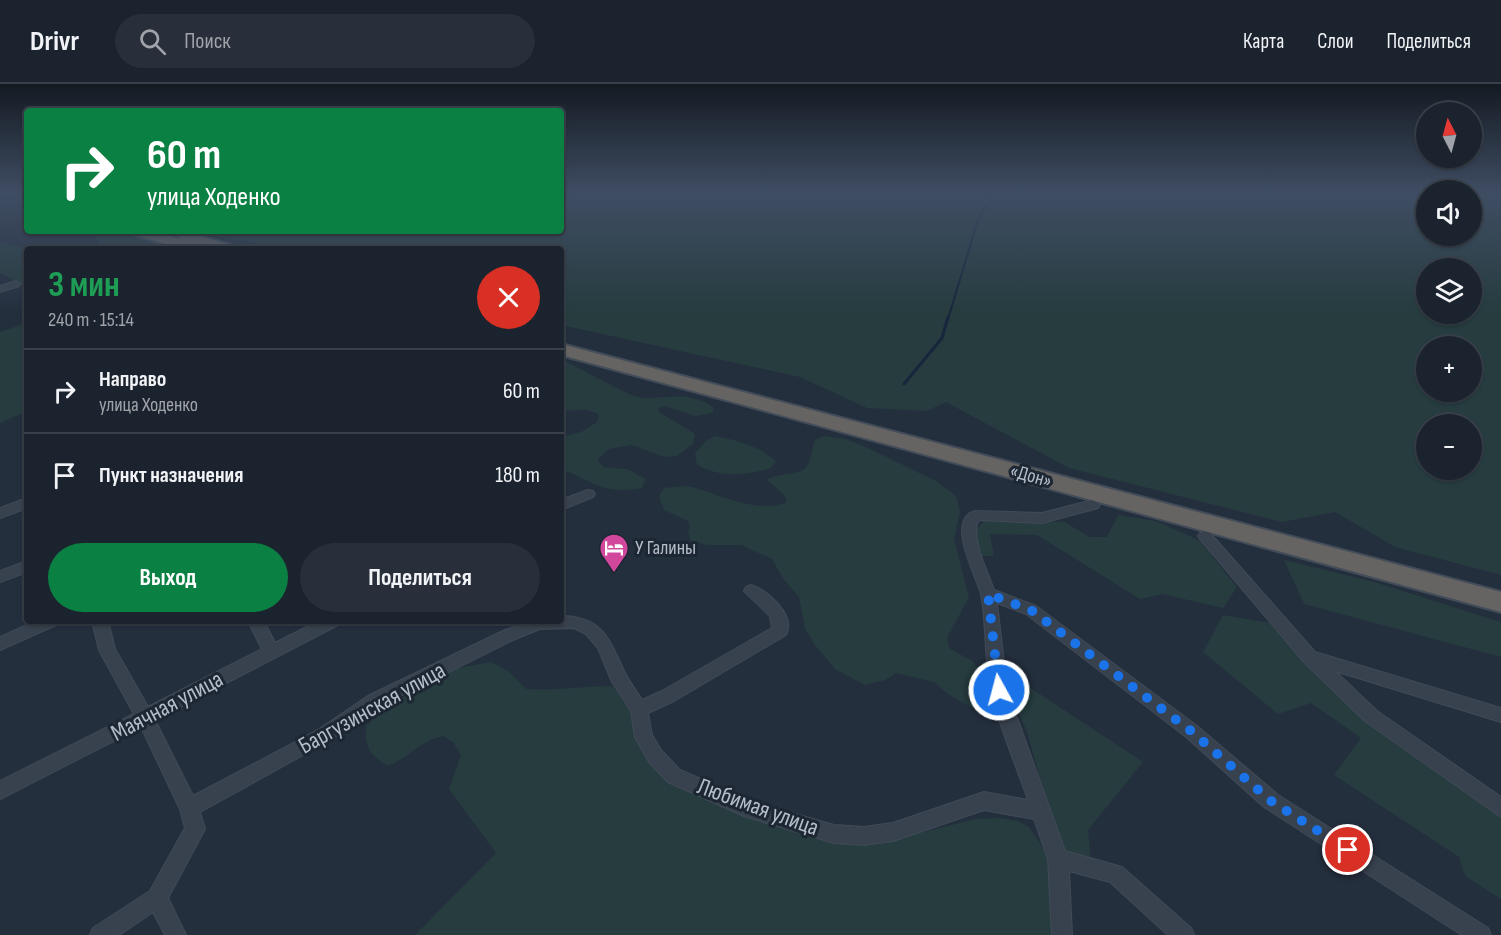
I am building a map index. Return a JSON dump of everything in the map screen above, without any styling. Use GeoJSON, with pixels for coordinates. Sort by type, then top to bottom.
{"type":"FeatureCollection","features":[{"type":"Feature","properties":{"kind":"highway"},"geometry":{"type":"LineString","coordinates":[[147,234],[188,246]]}},
{"type":"Feature","properties":{"kind":"highway"},"geometry":{"type":"LineString","coordinates":[[179,234],[219,246]]}},
{"type":"Feature","properties":{"kind":"highway","name":"«Дон»"},"geometry":{"type":"LineString","coordinates":[[564,340],[1501,587]]}},
{"type":"Feature","properties":{"kind":"highway","name":"«Дон»"},"geometry":{"type":"LineString","coordinates":[[564,350],[1501,602]]}},
{"type":"Feature","properties":{"kind":"street"},"geometry":{"type":"LineString","coordinates":[[0,289],[16,284]]}},
{"type":"Feature","properties":{"kind":"street"},"geometry":{"type":"LineString","coordinates":[[564,504],[588,494]]}},
{"type":"Feature","properties":{"kind":"street"},"geometry":{"type":"LineString","coordinates":[[0,513],[24,504]]}},
{"type":"Feature","properties":{"kind":"street"},"geometry":{"type":"LineString","coordinates":[[1062,935],[1058,859],[999,690],[988,594],[969,538],[968,526],[975,516],[991,514],[1041,518],[1093,505]]}},
{"type":"Feature","properties":{"kind":"street"},"geometry":{"type":"LineString","coordinates":[[1205,536],[1310,657],[1371,716],[1501,808]]}},
{"type":"Feature","properties":{"kind":"street"},"geometry":{"type":"LineString","coordinates":[[0,577],[24,567]]}},
{"type":"Feature","properties":{"kind":"street"},"geometry":{"type":"LineString","coordinates":[[639,709],[678,691],[780,631],[781,623],[778,614],[751,591]]}},
{"type":"Feature","properties":{"kind":"street"},"geometry":{"type":"LineString","coordinates":[[988,594],[1031,610],[1191,731],[1271,801],[1482,935]]}},
{"type":"Feature","properties":{"kind":"street","name":"Любимая улица"},"geometry":{"type":"LineString","coordinates":[[564,622],[576,622],[592,630],[604,645],[618,677],[639,709],[644,737],[655,756],[674,776],[751,810],[834,834],[864,836],[893,832],[984,801],[1042,812]]}},
{"type":"Feature","properties":{"kind":"street"},"geometry":{"type":"LineString","coordinates":[[0,644],[44,624]]}},
{"type":"Feature","properties":{"kind":"street"},"geometry":{"type":"LineString","coordinates":[[100,935],[158,898],[195,829],[189,808],[145,718],[107,650],[101,624]]}},
{"type":"Feature","properties":{"kind":"street"},"geometry":{"type":"LineString","coordinates":[[258,624],[271,651]]}},
{"type":"Feature","properties":{"kind":"street","name":"Маячная улица"},"geometry":{"type":"LineString","coordinates":[[0,790],[327,624]]}},
{"type":"Feature","properties":{"kind":"street","name":"Баргузинская улица"},"geometry":{"type":"LineString","coordinates":[[189,808],[324,735],[374,701],[534,624]]}},
{"type":"Feature","properties":{"kind":"street"},"geometry":{"type":"LineString","coordinates":[[1310,657],[1501,715]]}},
{"type":"Feature","properties":{"kind":"street"},"geometry":{"type":"LineString","coordinates":[[1058,859],[1115,873],[1184,935]]}},
{"type":"Feature","properties":{"kind":"street"},"geometry":{"type":"LineString","coordinates":[[158,898],[176,935]]}},
{"type":"Feature","properties":{"kind":"green space"},"geometry":{"type":"Polygon","coordinates":[[[1416,233],[1416,246],[1482,246],[1482,233],[1501,233],[1501,575],[1395,547],[1335,512],[1282,522],[1069,468],[946,402],[927,411],[867,408],[800,377],[564,326],[564,246],[278,246],[206,234],[1416,233]]]}},
{"type":"Feature","properties":{"kind":"green space"},"geometry":{"type":"Polygon","coordinates":[[[88,234],[128,234],[167,246],[94,246],[99,243],[97,238],[88,234]]]}},
{"type":"Feature","properties":{"kind":"green space"},"geometry":{"type":"Polygon","coordinates":[[[0,242],[24,248],[24,285],[0,273],[0,242]]]}},
{"type":"Feature","properties":{"kind":"green space"},"geometry":{"type":"Polygon","coordinates":[[[24,324],[24,412],[0,423],[0,332],[24,324]]]}},
{"type":"Feature","properties":{"kind":"green space"},"geometry":{"type":"Polygon","coordinates":[[[564,361],[642,398],[687,397],[705,402],[714,408],[712,413],[695,416],[665,406],[659,408],[659,412],[695,434],[693,444],[677,456],[664,457],[632,445],[609,449],[597,460],[604,467],[627,469],[646,479],[642,488],[628,490],[599,486],[564,470],[564,436],[581,432],[597,422],[599,414],[587,410],[564,411],[564,361]]]}},
{"type":"Feature","properties":{"kind":"green space"},"geometry":{"type":"Polygon","coordinates":[[[716,436],[755,448],[776,461],[771,468],[743,474],[725,474],[697,465],[695,453],[706,441],[716,436]]]}},
{"type":"Feature","properties":{"kind":"green space"},"geometry":{"type":"Polygon","coordinates":[[[824,436],[846,439],[868,448],[936,481],[956,496],[960,512],[954,538],[969,597],[947,638],[950,649],[974,662],[989,694],[990,708],[977,711],[948,694],[934,682],[896,673],[885,680],[865,685],[835,669],[805,629],[799,597],[784,580],[772,559],[741,545],[707,545],[691,541],[688,521],[664,510],[659,496],[664,488],[678,486],[692,487],[752,505],[776,505],[787,502],[785,496],[767,480],[805,468],[815,440],[824,436]]]}},
{"type":"Feature","properties":{"kind":"green space"},"geometry":{"type":"Polygon","coordinates":[[[1118,515],[1156,521],[1199,540],[1237,587],[1223,608],[1162,594],[1140,599],[1037,535],[990,534],[994,556],[980,556],[976,530],[986,519],[1064,522],[1090,537],[1107,537],[1118,515]]]}},
{"type":"Feature","properties":{"kind":"green space"},"geometry":{"type":"Polygon","coordinates":[[[1284,560],[1374,582],[1501,622],[1501,657],[1304,604],[1284,560]]]}},
{"type":"Feature","properties":{"kind":"green space"},"geometry":{"type":"Polygon","coordinates":[[[1223,615],[1270,623],[1363,717],[1501,812],[1501,899],[1465,876],[1459,857],[1334,775],[1361,738],[1311,703],[1278,714],[1203,652],[1223,615]]]}},
{"type":"Feature","properties":{"kind":"green space"},"geometry":{"type":"Polygon","coordinates":[[[491,662],[508,671],[526,689],[613,686],[632,714],[638,743],[648,760],[750,816],[893,837],[976,819],[999,818],[1018,821],[1030,828],[1047,855],[1056,935],[415,935],[496,853],[449,789],[461,755],[453,742],[443,736],[421,745],[388,766],[372,754],[366,740],[366,726],[386,706],[457,668],[491,662]]]}},
{"type":"Feature","properties":{"kind":"green space"},"geometry":{"type":"Polygon","coordinates":[[[1020,681],[1143,762],[1088,830],[1091,861],[1060,848],[1027,732],[1007,687],[1020,681]]]}},
{"type":"Feature","properties":{"kind":"waterway"},"geometry":{"type":"LineString","coordinates":[[948,319],[974,233]]}},
{"type":"Feature","properties":{"kind":"waterway"},"geometry":{"type":"LineString","coordinates":[[904,384],[942,338],[948,317]]}},
{"type":"Feature","properties":{"kind":"place","name":"У Галины"},"geometry":{"type":"Point","coordinates":[614,574]}},
{"type":"Feature","properties":{"kind":"route"},"geometry":{"type":"LineString","coordinates":[[999,690],[988,594],[1031,610],[1191,731],[1271,801],[1348,850]]}}]}
